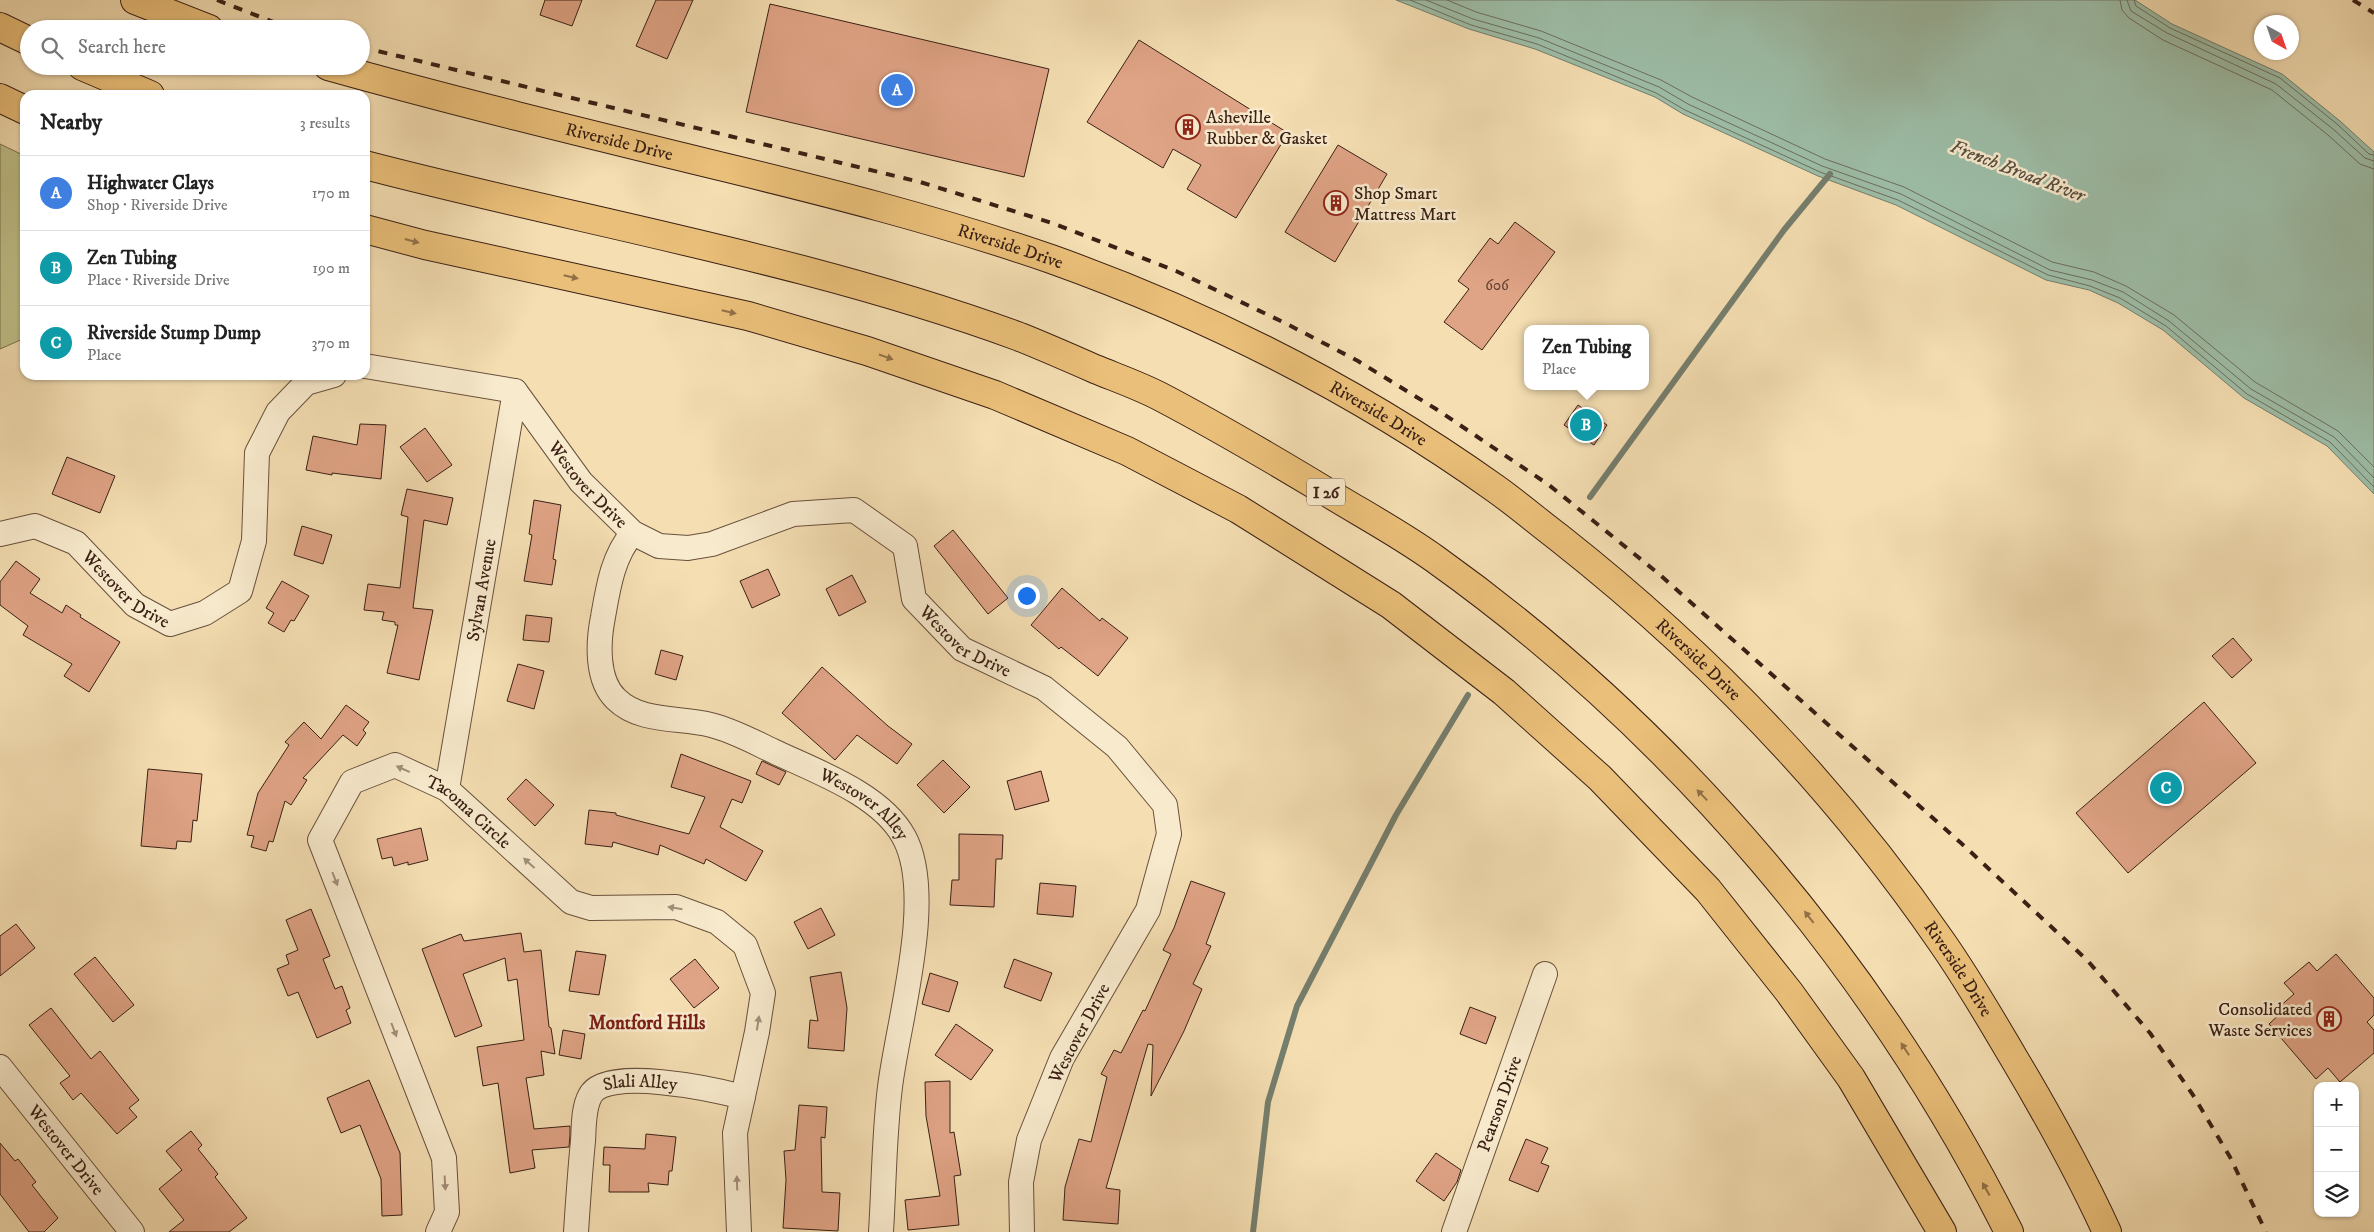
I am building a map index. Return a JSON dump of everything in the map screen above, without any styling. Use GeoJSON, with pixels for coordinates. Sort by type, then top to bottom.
{"type":"FeatureCollection","features":[{"type":"Feature","properties":{"kind":"main road"},"geometry":{"type":"LineString","coordinates":[[135,0],[186,20]]}},
{"type":"Feature","properties":{"kind":"main road"},"geometry":{"type":"LineString","coordinates":[[0,27],[20,37]]}},
{"type":"Feature","properties":{"kind":"main road"},"geometry":{"type":"LineString","coordinates":[[103,75],[138,90]]}},
{"type":"Feature","properties":{"kind":"main road","name":"Riverside Drive"},"geometry":{"type":"LineString","coordinates":[[359,75],[406,89],[858,200],[957,228],[1055,261],[1154,298],[1319,379],[1401,427],[1489,484],[1584,558],[1651,614],[1708,667],[1808,772],[1877,855],[1942,941],[1992,1021],[2040,1103],[2107,1232]]}},
{"type":"Feature","properties":{"kind":"main road"},"geometry":{"type":"LineString","coordinates":[[0,98],[20,108]]}},
{"type":"Feature","properties":{"kind":"main road","name":"I 26"},"geometry":{"type":"LineString","coordinates":[[370,166],[761,258],[887,293],[1021,338],[1156,394],[1271,458],[1433,557],[1548,646],[1648,738],[1762,858],[1842,960],[1905,1049],[1950,1123],[2009,1232]]}},
{"type":"Feature","properties":{"kind":"main road"},"geometry":{"type":"LineString","coordinates":[[370,230],[425,245],[748,316],[868,351],[995,395],[1127,450],[1238,509],[1390,604],[1504,692],[1600,778],[1708,890],[1789,992],[1851,1078],[1942,1232]]}},
{"type":"Feature","properties":{"kind":"street"},"geometry":{"type":"LineString","coordinates":[[370,367],[515,391]]}},
{"type":"Feature","properties":{"kind":"street","name":"Westover Drive"},"geometry":{"type":"LineString","coordinates":[[0,534],[35,526],[76,543],[135,605],[170,624],[205,613],[240,590],[254,541],[257,453],[278,412],[306,383],[316,380]]}},
{"type":"Feature","properties":{"kind":"street","name":"Westover Drive"},"geometry":{"type":"LineString","coordinates":[[515,391],[581,482],[633,533],[659,546],[688,548],[712,544],[793,514],[854,510],[905,546],[914,599],[962,650],[1044,688],[1117,747],[1165,805],[1169,834],[1148,910],[1062,1058],[1029,1140],[1021,1182],[1022,1232]]}},
{"type":"Feature","properties":{"kind":"street","name":"Sylvan Avenue"},"geometry":{"type":"LineString","coordinates":[[448,789],[515,391]]}},
{"type":"Feature","properties":{"kind":"street","name":"Westover Alley"},"geometry":{"type":"LineString","coordinates":[[633,533],[622,548],[616,561],[602,621],[601,653],[603,676],[616,699],[630,709],[651,716],[711,725],[840,782],[879,809],[898,828],[905,839],[915,878],[916,915],[913,958],[890,1088],[882,1232]]}},
{"type":"Feature","properties":{"kind":"street","name":"Tacoma Circle"},"geometry":{"type":"LineString","coordinates":[[438,1232],[447,1212],[444,1158],[320,840],[352,782],[395,765],[448,789],[571,902],[591,908],[676,907],[717,922],[745,946],[763,993],[735,1133],[739,1232]]}},
{"type":"Feature","properties":{"kind":"street","name":"Pearson Drive"},"geometry":{"type":"LineString","coordinates":[[1454,1232],[1545,974]]}},
{"type":"Feature","properties":{"kind":"street","name":"Westover Drive"},"geometry":{"type":"LineString","coordinates":[[0,1067],[132,1232]]}},
{"type":"Feature","properties":{"kind":"street","name":"Slali Alley"},"geometry":{"type":"LineString","coordinates":[[576,1232],[585,1117],[590,1095],[597,1087],[618,1081],[661,1083],[709,1088],[743,1097]]}},
{"type":"Feature","properties":{"kind":"green space"},"geometry":{"type":"Polygon","coordinates":[[[0,144],[20,154],[20,340],[0,349],[0,144]]]}},
{"type":"Feature","properties":{"kind":"water","name":"French Broad River"},"geometry":{"type":"Polygon","coordinates":[[[1396,0],[2135,0],[2172,24],[2282,74],[2340,121],[2374,152],[2374,494],[2327,446],[2244,398],[2163,330],[2118,303],[2089,290],[2046,280],[1896,205],[1818,176],[1683,114],[1655,97],[1535,49],[1469,29],[1396,0]]]}},
{"type":"Feature","properties":{"kind":"building"},"geometry":{"type":"Polygon","coordinates":[[[545,0],[582,0],[572,26],[540,15],[545,0]]]}},
{"type":"Feature","properties":{"kind":"building"},"geometry":{"type":"Polygon","coordinates":[[[656,0],[693,0],[667,59],[636,46],[656,0]]]}},
{"type":"Feature","properties":{"kind":"building"},"geometry":{"type":"Polygon","coordinates":[[[770,4],[1049,69],[1024,177],[746,112],[770,4]]]}},
{"type":"Feature","properties":{"kind":"building","name":"Asheville Rubber & Gasket"},"geometry":{"type":"Polygon","coordinates":[[[1139,40],[1288,133],[1236,218],[1187,189],[1201,165],[1173,149],[1163,168],[1087,122],[1139,40]]]}},
{"type":"Feature","properties":{"kind":"building","name":"Shop Smart Mattress Mart"},"geometry":{"type":"Polygon","coordinates":[[[1338,145],[1387,174],[1335,262],[1285,232],[1338,145]]]}},
{"type":"Feature","properties":{"kind":"building"},"geometry":{"type":"Polygon","coordinates":[[[1515,222],[1555,252],[1482,350],[1444,322],[1469,289],[1458,281],[1490,238],[1498,244],[1515,222]]]}},
{"type":"Feature","properties":{"kind":"building"},"geometry":{"type":"Polygon","coordinates":[[[1578,405],[1607,425],[1594,445],[1564,425],[1578,405]]]}},
{"type":"Feature","properties":{"kind":"building"},"geometry":{"type":"Polygon","coordinates":[[[360,424],[386,425],[381,479],[332,473],[332,475],[306,470],[313,436],[357,445],[360,424]]]}},
{"type":"Feature","properties":{"kind":"building"},"geometry":{"type":"Polygon","coordinates":[[[425,428],[452,465],[427,482],[400,447],[425,428]]]}},
{"type":"Feature","properties":{"kind":"building"},"geometry":{"type":"Polygon","coordinates":[[[67,457],[115,476],[100,513],[52,494],[67,457]]]}},
{"type":"Feature","properties":{"kind":"building"},"geometry":{"type":"Polygon","coordinates":[[[407,489],[453,498],[447,525],[424,520],[413,608],[433,610],[419,680],[387,673],[398,625],[395,625],[395,622],[382,620],[384,612],[364,610],[368,584],[400,588],[408,517],[401,515],[407,489]]]}},
{"type":"Feature","properties":{"kind":"building"},"geometry":{"type":"Polygon","coordinates":[[[534,500],[561,505],[553,559],[556,560],[552,585],[524,581],[532,535],[529,534],[534,500]]]}},
{"type":"Feature","properties":{"kind":"building"},"geometry":{"type":"Polygon","coordinates":[[[302,526],[332,535],[323,564],[294,555],[302,526]]]}},
{"type":"Feature","properties":{"kind":"building"},"geometry":{"type":"Polygon","coordinates":[[[953,530],[1008,598],[988,614],[934,546],[953,530]]]}},
{"type":"Feature","properties":{"kind":"building"},"geometry":{"type":"Polygon","coordinates":[[[16,561],[40,579],[30,593],[62,613],[66,605],[81,615],[80,617],[120,642],[89,692],[64,676],[72,664],[23,635],[28,626],[0,605],[0,582],[16,561]]]}},
{"type":"Feature","properties":{"kind":"building"},"geometry":{"type":"Polygon","coordinates":[[[768,569],[780,595],[752,608],[740,581],[768,569]]]}},
{"type":"Feature","properties":{"kind":"building"},"geometry":{"type":"Polygon","coordinates":[[[852,575],[866,602],[839,616],[826,589],[852,575]]]}},
{"type":"Feature","properties":{"kind":"building"},"geometry":{"type":"Polygon","coordinates":[[[282,581],[309,596],[294,621],[291,620],[284,632],[268,623],[274,613],[266,608],[282,581]]]}},
{"type":"Feature","properties":{"kind":"building"},"geometry":{"type":"Polygon","coordinates":[[[1062,588],[1100,621],[1102,618],[1128,638],[1098,676],[1061,647],[1059,649],[1031,625],[1062,588]]]}},
{"type":"Feature","properties":{"kind":"building"},"geometry":{"type":"Polygon","coordinates":[[[526,615],[552,618],[549,642],[523,640],[526,615]]]}},
{"type":"Feature","properties":{"kind":"building"},"geometry":{"type":"Polygon","coordinates":[[[2233,638],[2252,660],[2232,678],[2212,656],[2233,638]]]}},
{"type":"Feature","properties":{"kind":"building"},"geometry":{"type":"Polygon","coordinates":[[[661,650],[683,656],[676,680],[655,674],[661,650]]]}},
{"type":"Feature","properties":{"kind":"building"},"geometry":{"type":"Polygon","coordinates":[[[518,664],[544,671],[534,709],[507,701],[518,664]]]}},
{"type":"Feature","properties":{"kind":"building"},"geometry":{"type":"Polygon","coordinates":[[[822,667],[888,726],[912,744],[897,764],[857,735],[835,760],[782,713],[822,667]]]}},
{"type":"Feature","properties":{"kind":"building"},"geometry":{"type":"Polygon","coordinates":[[[2204,702],[2256,763],[2128,873],[2076,813],[2204,702]]]}},
{"type":"Feature","properties":{"kind":"building"},"geometry":{"type":"Polygon","coordinates":[[[346,705],[369,722],[363,730],[366,733],[357,746],[343,735],[303,778],[307,780],[291,805],[285,801],[273,842],[269,841],[266,851],[251,847],[254,836],[247,835],[258,793],[289,745],[285,742],[304,722],[321,739],[346,705]]]}},
{"type":"Feature","properties":{"kind":"building"},"geometry":{"type":"Polygon","coordinates":[[[681,754],[751,781],[742,803],[732,799],[720,827],[763,851],[746,881],[706,859],[704,864],[660,845],[658,855],[613,842],[612,847],[585,844],[589,810],[616,813],[616,815],[689,834],[705,797],[671,787],[681,754]]]}},
{"type":"Feature","properties":{"kind":"building"},"geometry":{"type":"Polygon","coordinates":[[[943,760],[970,787],[944,813],[917,785],[943,760]]]}},
{"type":"Feature","properties":{"kind":"building"},"geometry":{"type":"Polygon","coordinates":[[[762,761],[786,772],[779,785],[756,774],[762,761]]]}},
{"type":"Feature","properties":{"kind":"building"},"geometry":{"type":"Polygon","coordinates":[[[148,769],[202,774],[197,821],[193,820],[191,842],[177,841],[176,849],[141,846],[148,769]]]}},
{"type":"Feature","properties":{"kind":"building"},"geometry":{"type":"Polygon","coordinates":[[[1041,771],[1049,801],[1015,810],[1007,781],[1041,771]]]}},
{"type":"Feature","properties":{"kind":"building"},"geometry":{"type":"Polygon","coordinates":[[[526,779],[554,805],[535,826],[507,799],[526,779]]]}},
{"type":"Feature","properties":{"kind":"building"},"geometry":{"type":"Polygon","coordinates":[[[421,828],[428,860],[408,865],[408,862],[394,866],[392,857],[382,859],[377,839],[421,828]]]}},
{"type":"Feature","properties":{"kind":"building"},"geometry":{"type":"Polygon","coordinates":[[[959,834],[1003,835],[1002,859],[996,859],[994,907],[950,905],[952,880],[959,880],[959,834]]]}},
{"type":"Feature","properties":{"kind":"building"},"geometry":{"type":"Polygon","coordinates":[[[1191,881],[1225,893],[1206,944],[1211,946],[1193,984],[1202,989],[1184,1031],[1151,1096],[1153,1045],[1148,1044],[1106,1188],[1120,1190],[1118,1224],[1063,1220],[1065,1187],[1079,1139],[1091,1142],[1107,1077],[1101,1074],[1114,1050],[1121,1053],[1143,1010],[1145,1011],[1171,954],[1163,950],[1174,928],[1191,881]]]}},
{"type":"Feature","properties":{"kind":"building"},"geometry":{"type":"Polygon","coordinates":[[[1040,883],[1076,886],[1073,917],[1037,914],[1040,883]]]}},
{"type":"Feature","properties":{"kind":"building"},"geometry":{"type":"Polygon","coordinates":[[[821,908],[835,935],[808,949],[794,922],[821,908]]]}},
{"type":"Feature","properties":{"kind":"building"},"geometry":{"type":"Polygon","coordinates":[[[311,909],[330,956],[323,959],[335,989],[342,986],[350,1008],[346,1010],[351,1023],[317,1038],[298,992],[288,996],[277,969],[289,964],[286,955],[298,950],[286,920],[311,909]]]}},
{"type":"Feature","properties":{"kind":"building"},"geometry":{"type":"Polygon","coordinates":[[[16,924],[35,948],[0,976],[0,936],[16,924]]]}},
{"type":"Feature","properties":{"kind":"building"},"geometry":{"type":"Polygon","coordinates":[[[521,933],[524,952],[541,950],[549,1027],[551,1028],[555,1054],[541,1051],[544,1075],[526,1078],[534,1129],[570,1126],[570,1135],[569,1147],[532,1150],[535,1168],[510,1173],[498,1083],[483,1086],[477,1047],[524,1040],[517,979],[508,981],[505,958],[463,974],[482,1026],[455,1037],[422,949],[461,934],[464,941],[521,933]]]}},
{"type":"Feature","properties":{"kind":"building"},"geometry":{"type":"Polygon","coordinates":[[[576,951],[606,955],[599,995],[569,991],[576,951]]]}},
{"type":"Feature","properties":{"kind":"building","name":"Consolidated Waste Services"},"geometry":{"type":"Polygon","coordinates":[[[2336,954],[2374,998],[2374,1015],[2367,1022],[2374,1030],[2374,1053],[2340,1082],[2328,1068],[2316,1079],[2269,1024],[2282,1012],[2278,1008],[2294,994],[2284,983],[2309,962],[2317,971],[2336,954]]]}},
{"type":"Feature","properties":{"kind":"building"},"geometry":{"type":"Polygon","coordinates":[[[95,957],[134,1005],[113,1022],[74,974],[95,957]]]}},
{"type":"Feature","properties":{"kind":"building"},"geometry":{"type":"Polygon","coordinates":[[[695,959],[719,988],[694,1008],[670,979],[695,959]]]}},
{"type":"Feature","properties":{"kind":"building"},"geometry":{"type":"Polygon","coordinates":[[[1014,959],[1052,973],[1041,1001],[1004,987],[1014,959]]]}},
{"type":"Feature","properties":{"kind":"building"},"geometry":{"type":"Polygon","coordinates":[[[841,972],[847,1008],[844,1051],[808,1048],[810,1020],[818,1021],[810,977],[841,972]]]}},
{"type":"Feature","properties":{"kind":"building"},"geometry":{"type":"Polygon","coordinates":[[[930,973],[958,982],[949,1012],[922,1004],[930,973]]]}},
{"type":"Feature","properties":{"kind":"building"},"geometry":{"type":"Polygon","coordinates":[[[1470,1007],[1496,1017],[1486,1044],[1460,1034],[1470,1007]]]}},
{"type":"Feature","properties":{"kind":"building"},"geometry":{"type":"Polygon","coordinates":[[[51,1008],[91,1059],[100,1051],[139,1100],[129,1108],[137,1117],[117,1134],[81,1093],[73,1100],[60,1083],[70,1076],[29,1025],[51,1008]]]}},
{"type":"Feature","properties":{"kind":"building"},"geometry":{"type":"Polygon","coordinates":[[[956,1024],[993,1050],[971,1080],[935,1055],[956,1024]]]}},
{"type":"Feature","properties":{"kind":"building"},"geometry":{"type":"Polygon","coordinates":[[[563,1030],[585,1034],[581,1059],[559,1055],[563,1030]]]}},
{"type":"Feature","properties":{"kind":"building"},"geometry":{"type":"Polygon","coordinates":[[[369,1080],[400,1153],[402,1215],[382,1216],[381,1179],[360,1125],[341,1133],[327,1098],[369,1080]]]}},
{"type":"Feature","properties":{"kind":"building"},"geometry":{"type":"Polygon","coordinates":[[[950,1081],[950,1133],[954,1132],[961,1175],[954,1176],[959,1225],[908,1230],[905,1200],[940,1196],[926,1116],[925,1082],[950,1081]]]}},
{"type":"Feature","properties":{"kind":"building"},"geometry":{"type":"Polygon","coordinates":[[[799,1105],[827,1107],[825,1138],[821,1137],[822,1192],[840,1193],[838,1231],[783,1228],[786,1180],[784,1151],[795,1150],[799,1105]]]}},
{"type":"Feature","properties":{"kind":"building"},"geometry":{"type":"Polygon","coordinates":[[[191,1131],[202,1145],[198,1149],[218,1174],[215,1177],[247,1218],[229,1232],[169,1232],[184,1220],[159,1189],[182,1170],[166,1151],[191,1131]]]}},
{"type":"Feature","properties":{"kind":"building"},"geometry":{"type":"Polygon","coordinates":[[[646,1134],[676,1137],[672,1171],[669,1171],[668,1185],[648,1183],[649,1192],[609,1192],[610,1165],[603,1165],[604,1147],[645,1149],[646,1134]]]}},
{"type":"Feature","properties":{"kind":"building"},"geometry":{"type":"Polygon","coordinates":[[[1526,1139],[1548,1148],[1541,1163],[1549,1166],[1538,1192],[1509,1180],[1526,1139]]]}},
{"type":"Feature","properties":{"kind":"building"},"geometry":{"type":"Polygon","coordinates":[[[0,1143],[15,1161],[18,1159],[36,1182],[32,1185],[58,1218],[44,1232],[29,1232],[0,1194],[0,1143]]]}},
{"type":"Feature","properties":{"kind":"building"},"geometry":{"type":"Polygon","coordinates":[[[1436,1153],[1461,1170],[1457,1182],[1444,1201],[1416,1181],[1436,1153]]]}},
{"type":"Feature","properties":{"kind":"waterway"},"geometry":{"type":"LineString","coordinates":[[1590,497],[1784,230],[1830,174]]}},
{"type":"Feature","properties":{"kind":"waterway"},"geometry":{"type":"LineString","coordinates":[[1253,1232],[1268,1102],[1297,1006],[1396,815],[1468,695]]}},
{"type":"Feature","properties":{"kind":"railway"},"geometry":{"type":"LineString","coordinates":[[217,0],[268,20]]}},
{"type":"Feature","properties":{"kind":"railway"},"geometry":{"type":"LineString","coordinates":[[2353,0],[2374,13]]}},
{"type":"Feature","properties":{"kind":"railway"},"geometry":{"type":"LineString","coordinates":[[370,49],[920,182],[1052,223],[1176,271],[1287,324],[1358,361],[1436,409],[1549,485],[1659,574],[1961,843],[2087,960],[2150,1033],[2193,1095],[2230,1157],[2266,1232]]}},
{"type":"Feature","properties":{"kind":"place","name":"Highwater Clays"},"geometry":{"type":"Point","coordinates":[897,90]}},
{"type":"Feature","properties":{"kind":"place","name":"Asheville Rubber & Gasket"},"geometry":{"type":"Point","coordinates":[1188,127]}},
{"type":"Feature","properties":{"kind":"place","name":"Shop Smart Mattress Mart"},"geometry":{"type":"Point","coordinates":[1336,203]}},
{"type":"Feature","properties":{"kind":"place","name":"Zen Tubing"},"geometry":{"type":"Point","coordinates":[1586,425]}},
{"type":"Feature","properties":{"kind":"place","name":"Riverside Stump Dump"},"geometry":{"type":"Point","coordinates":[2166,788]}},
{"type":"Feature","properties":{"kind":"place","name":"Consolidated Waste Services"},"geometry":{"type":"Point","coordinates":[2329,1019]}},
{"type":"Feature","properties":{"kind":"district","name":"Montford Hills"},"geometry":{"type":"Point","coordinates":[647,1022]}}]}
